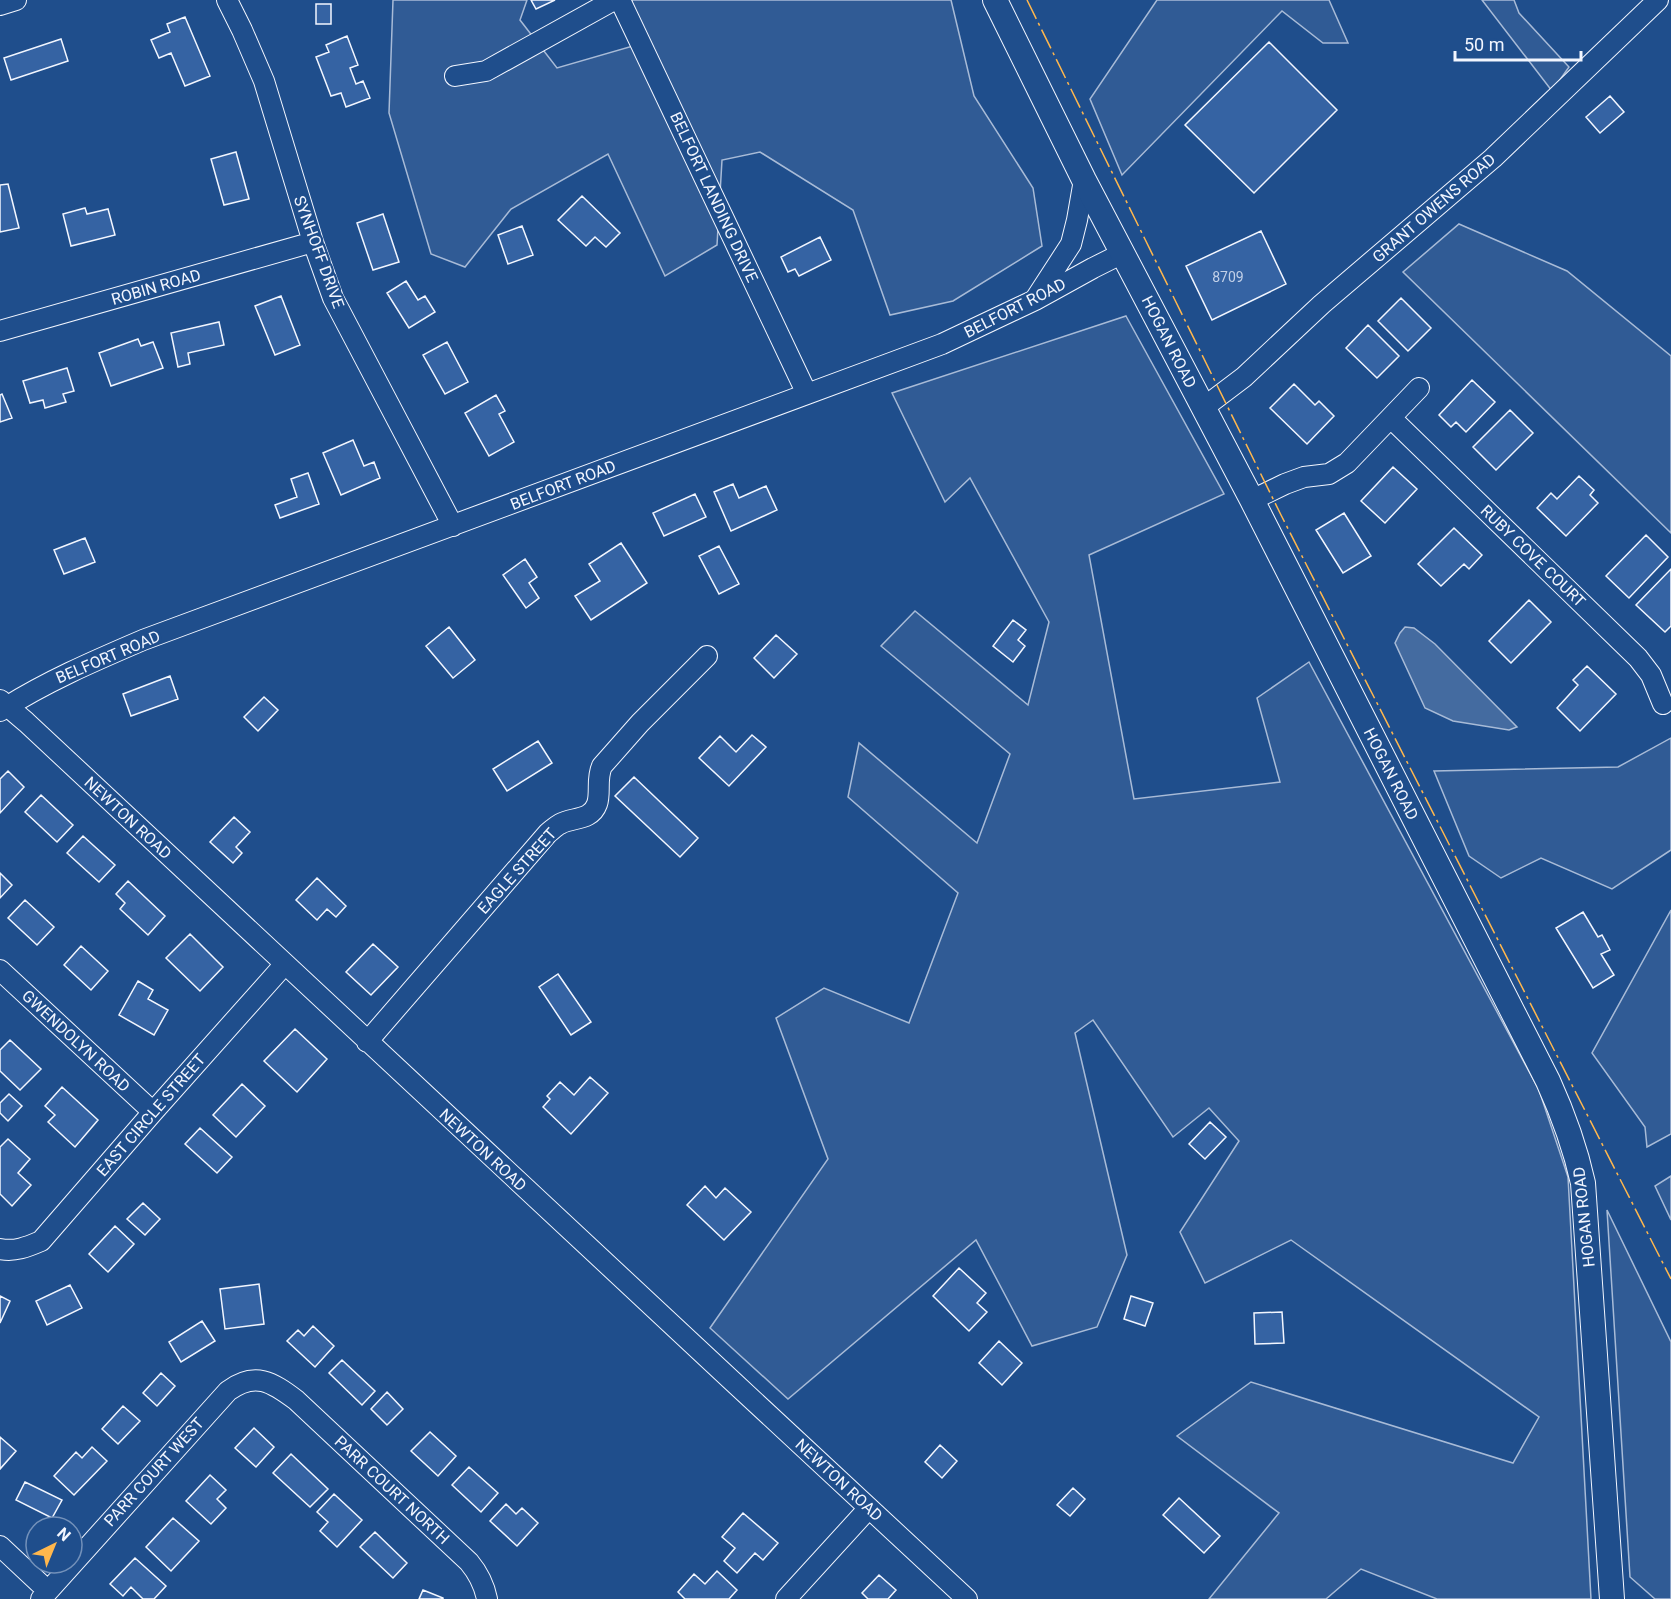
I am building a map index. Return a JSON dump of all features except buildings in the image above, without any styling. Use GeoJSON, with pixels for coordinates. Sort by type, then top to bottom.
{"type":"FeatureCollection","features":[{"type":"Feature","properties":{"kind":"main road","name":"HOGAN ROAD"},"geometry":{"type":"LineString","coordinates":[[995,0],[1084,180],[1252,500],[1560,1107],[1575,1150],[1583,1183],[1586,1210],[1612,1599]]}},
{"type":"Feature","properties":{"kind":"street"},"geometry":{"type":"LineString","coordinates":[[0,5],[16,0]]}},
{"type":"Feature","properties":{"kind":"street","name":"SYNHOFF DRIVE"},"geometry":{"type":"LineString","coordinates":[[226,0],[264,81],[313,242],[333,298],[453,526]]}},
{"type":"Feature","properties":{"kind":"street"},"geometry":{"type":"LineString","coordinates":[[455,76],[486,71],[614,0]]}},
{"type":"Feature","properties":{"kind":"street","name":"BELFORT LANDING DRIVE"},"geometry":{"type":"LineString","coordinates":[[620,0],[807,394]]}},
{"type":"Feature","properties":{"kind":"street","name":"GRANT OWENS ROAD"},"geometry":{"type":"LineString","coordinates":[[1203,408],[1244,377],[1322,304],[1465,184],[1658,0]]}},
{"type":"Feature","properties":{"kind":"street"},"geometry":{"type":"LineString","coordinates":[[1035,300],[1071,244],[1084,180]]}},
{"type":"Feature","properties":{"kind":"street","name":"ROBIN ROAD"},"geometry":{"type":"LineString","coordinates":[[0,331],[313,242]]}},
{"type":"Feature","properties":{"kind":"street","name":"BELFORT ROAD"},"geometry":{"type":"LineString","coordinates":[[3,706],[83,665],[143,640],[942,344],[1035,300],[1123,253]]}},
{"type":"Feature","properties":{"kind":"street"},"geometry":{"type":"LineString","coordinates":[[1252,500],[1304,477],[1329,474],[1347,463],[1419,388]]}},
{"type":"Feature","properties":{"kind":"street","name":"RUBY COVE COURT"},"geometry":{"type":"LineString","coordinates":[[1391,418],[1638,658],[1651,675],[1663,704]]}},
{"type":"Feature","properties":{"kind":"street","name":"EAGLE STREET"},"geometry":{"type":"LineString","coordinates":[[367,1042],[548,833],[561,823],[585,818],[592,812],[597,804],[598,774],[602,766],[640,723],[707,656]]}},
{"type":"Feature","properties":{"kind":"street","name":"NEWTON ROAD"},"geometry":{"type":"LineString","coordinates":[[3,706],[26,722],[284,966],[967,1599]]}},
{"type":"Feature","properties":{"kind":"street","name":"EAST CIRCLE STREET"},"geometry":{"type":"LineString","coordinates":[[5,1250],[26,1248],[41,1241],[284,966]]}},
{"type":"Feature","properties":{"kind":"street","name":"GWENDOLYN ROAD"},"geometry":{"type":"LineString","coordinates":[[0,970],[153,1112]]}},
{"type":"Feature","properties":{"kind":"street","name":"PARR COURT WEST"},"geometry":{"type":"LineString","coordinates":[[44,1595],[228,1390],[239,1382],[253,1380],[268,1383],[283,1390]]}},
{"type":"Feature","properties":{"kind":"street","name":"PARR COURT NORTH"},"geometry":{"type":"LineString","coordinates":[[283,1390],[469,1562],[478,1573],[487,1599]]}},
{"type":"Feature","properties":{"kind":"street"},"geometry":{"type":"LineString","coordinates":[[786,1599],[869,1508]]}},
{"type":"Feature","properties":{"kind":"street"},"geometry":{"type":"LineString","coordinates":[[0,1546],[44,1595]]}},
{"type":"Feature","properties":{"kind":"shaded area"},"geometry":{"type":"Polygon","coordinates":[[[393,0],[527,0],[520,20],[557,68],[633,46],[632,0],[951,0],[974,96],[1033,188],[1042,246],[953,301],[890,315],[853,210],[760,152],[722,160],[717,245],[665,276],[608,154],[511,209],[465,267],[431,254],[389,113],[393,0]]]}},
{"type":"Feature","properties":{"kind":"shaded area"},"geometry":{"type":"Polygon","coordinates":[[[1157,0],[1329,0],[1348,43],[1323,43],[1282,11],[1122,175],[1090,99],[1157,0]]]}},
{"type":"Feature","properties":{"kind":"shaded area"},"geometry":{"type":"Polygon","coordinates":[[[1482,0],[1514,0],[1519,13],[1569,67],[1552,91],[1482,0]]]}},
{"type":"Feature","properties":{"kind":"shaded area"},"geometry":{"type":"Polygon","coordinates":[[[1459,224],[1567,271],[1671,356],[1671,533],[1403,272],[1459,224]]]}},
{"type":"Feature","properties":{"kind":"shaded area"},"geometry":{"type":"Polygon","coordinates":[[[1126,316],[1224,494],[1089,555],[1134,799],[1280,782],[1257,698],[1309,662],[1539,1090],[1568,1177],[1591,1599],[1437,1599],[1361,1569],[1326,1599],[1209,1599],[1279,1513],[1177,1436],[1251,1382],[1513,1463],[1539,1417],[1291,1240],[1205,1283],[1180,1232],[1239,1141],[1209,1108],[1173,1137],[1093,1020],[1075,1033],[1127,1255],[1097,1327],[1032,1346],[976,1240],[788,1399],[710,1328],[828,1159],[776,1018],[824,988],[909,1023],[958,893],[848,797],[859,743],[977,843],[1010,754],[881,646],[915,611],[1028,705],[1049,622],[970,478],[945,502],[892,393],[1126,316]]]}},
{"type":"Feature","properties":{"kind":"shaded area"},"geometry":{"type":"Polygon","coordinates":[[[1405,627],[1414,628],[1435,644],[1517,727],[1509,730],[1453,721],[1425,708],[1395,643],[1405,627]]]}},
{"type":"Feature","properties":{"kind":"shaded area"},"geometry":{"type":"Polygon","coordinates":[[[1671,738],[1671,850],[1612,889],[1541,858],[1501,878],[1469,856],[1434,771],[1618,767],[1671,738]]]}},
{"type":"Feature","properties":{"kind":"shaded area"},"geometry":{"type":"Polygon","coordinates":[[[1671,910],[1671,1134],[1647,1147],[1645,1127],[1592,1053],[1671,910]]]}},
{"type":"Feature","properties":{"kind":"shaded area"},"geometry":{"type":"Polygon","coordinates":[[[1671,1176],[1671,1220],[1655,1186],[1671,1176]]]}},
{"type":"Feature","properties":{"kind":"shaded area"},"geometry":{"type":"Polygon","coordinates":[[[1607,1210],[1671,1342],[1671,1599],[1655,1599],[1630,1577],[1607,1210]]]}},
{"type":"Feature","properties":{"kind":"power"},"geometry":{"type":"LineString","coordinates":[[1027,0],[1281,515],[1671,1279]]}}]}
